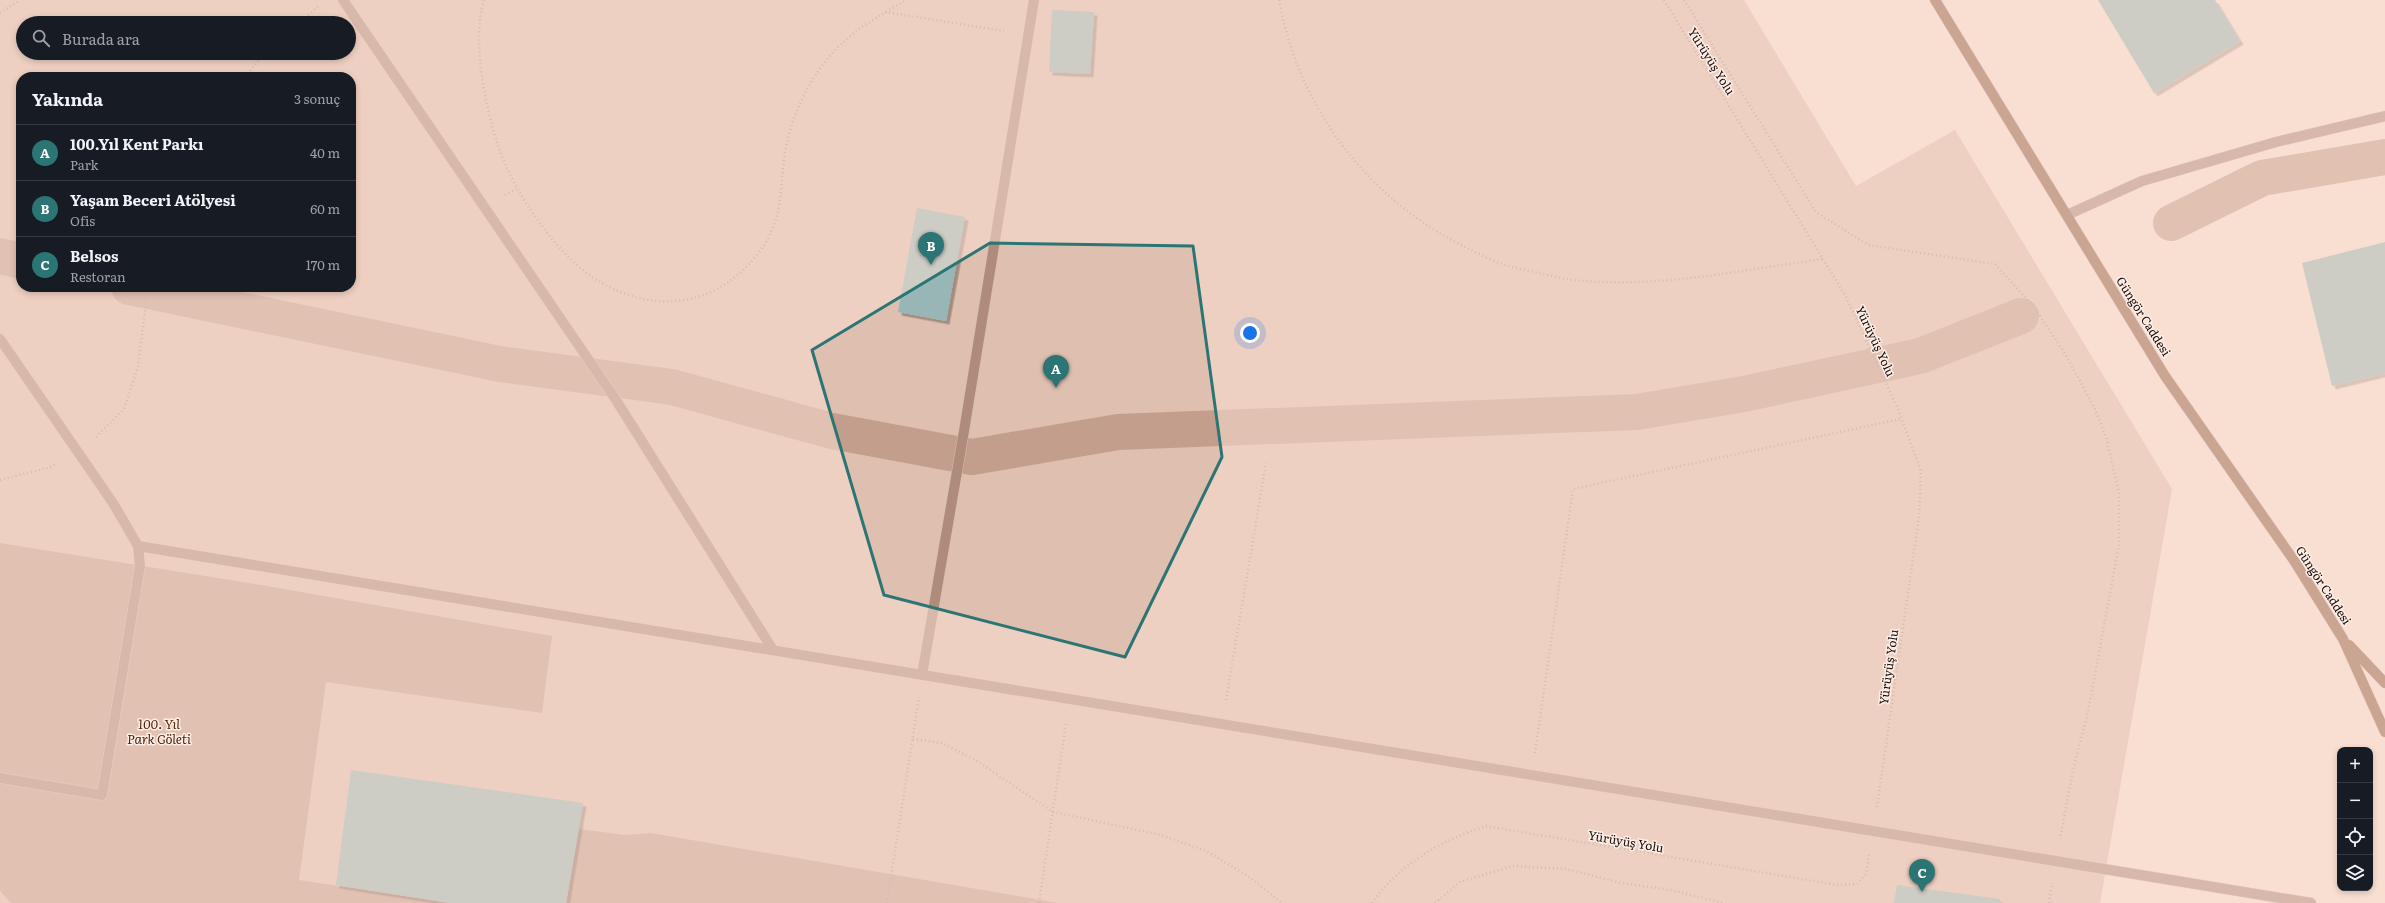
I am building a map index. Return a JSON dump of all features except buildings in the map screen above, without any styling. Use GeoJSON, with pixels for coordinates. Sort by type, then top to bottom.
{"type":"FeatureCollection","features":[{"type":"Feature","properties":{"kind":"main road","name":"Güngör Caddesi"},"geometry":{"type":"LineString","coordinates":[[1935,0],[2165,376],[2295,562],[2343,639]]}},
{"type":"Feature","properties":{"kind":"main road"},"geometry":{"type":"LineString","coordinates":[[2343,639],[2385,683]]}},
{"type":"Feature","properties":{"kind":"main road"},"geometry":{"type":"LineString","coordinates":[[2343,639],[2385,732]]}},
{"type":"Feature","properties":{"kind":"street"},"geometry":{"type":"LineString","coordinates":[[343,0],[354,16]]}},
{"type":"Feature","properties":{"kind":"street"},"geometry":{"type":"LineString","coordinates":[[922,674],[964,431],[1034,0]]}},
{"type":"Feature","properties":{"kind":"street"},"geometry":{"type":"LineString","coordinates":[[356,19],[616,400],[773,650]]}},
{"type":"Feature","properties":{"kind":"street"},"geometry":{"type":"LineString","coordinates":[[2067,215],[2142,181],[2276,142],[2385,116]]}},
{"type":"Feature","properties":{"kind":"street"},"geometry":{"type":"LineString","coordinates":[[0,339],[112,503],[138,546],[140,566],[102,795],[0,778]]}},
{"type":"Feature","properties":{"kind":"street"},"geometry":{"type":"LineString","coordinates":[[138,546],[2311,903]]}},
{"type":"Feature","properties":{"kind":"path"},"geometry":{"type":"LineString","coordinates":[[0,13],[20,0]]}},
{"type":"Feature","properties":{"kind":"path"},"geometry":{"type":"LineString","coordinates":[[484,0],[480,12],[480,50],[486,99],[498,147],[516,189],[545,229],[572,260],[599,282],[634,297],[660,302],[693,300],[728,283],[756,256],[774,228],[783,187],[785,153],[792,120],[811,83],[832,54],[857,30],[906,0]]}},
{"type":"Feature","properties":{"kind":"path"},"geometry":{"type":"LineString","coordinates":[[1279,0],[1284,23],[1299,71],[1330,129],[1358,166],[1399,206],[1451,240],[1502,264],[1572,280],[1646,282],[1823,259]]}},
{"type":"Feature","properties":{"kind":"path","name":"Yürüyüş Yolu"},"geometry":{"type":"LineString","coordinates":[[1372,903],[1384,887],[1427,851],[1458,835],[1486,826],[1837,885],[1857,884],[1866,874],[1874,831],[1919,517],[1921,471],[1902,419],[1846,295],[1664,0]]}},
{"type":"Feature","properties":{"kind":"path"},"geometry":{"type":"LineString","coordinates":[[1684,0],[1816,212],[1868,245],[1995,264],[2034,306],[2069,360],[2095,409],[2106,436],[2118,493],[2118,545],[2088,712],[2073,770],[2049,903]]}},
{"type":"Feature","properties":{"kind":"path"},"geometry":{"type":"LineString","coordinates":[[307,16],[324,2]]}},
{"type":"Feature","properties":{"kind":"path"},"geometry":{"type":"LineString","coordinates":[[885,12],[1029,34]]}},
{"type":"Feature","properties":{"kind":"path"},"geometry":{"type":"LineString","coordinates":[[248,72],[259,60]]}},
{"type":"Feature","properties":{"kind":"path"},"geometry":{"type":"LineString","coordinates":[[0,480],[51,467],[94,438],[124,409],[138,367],[147,292]]}},
{"type":"Feature","properties":{"kind":"path"},"geometry":{"type":"LineString","coordinates":[[1532,775],[1573,488],[1902,419]]}},
{"type":"Feature","properties":{"kind":"path"},"geometry":{"type":"LineString","coordinates":[[1222,724],[1266,463]]}},
{"type":"Feature","properties":{"kind":"path"},"geometry":{"type":"LineString","coordinates":[[887,903],[922,674]]}},
{"type":"Feature","properties":{"kind":"path"},"geometry":{"type":"LineString","coordinates":[[1039,903],[1070,699]]}},
{"type":"Feature","properties":{"kind":"path"},"geometry":{"type":"LineString","coordinates":[[913,739],[942,743],[965,755],[1053,812],[1161,835],[1206,851],[1248,876],[1282,903]]}},
{"type":"Feature","properties":{"kind":"path"},"geometry":{"type":"LineString","coordinates":[[1435,903],[1460,882],[1512,866],[1566,869],[1621,882],[1671,890],[1723,903]]}},
{"type":"Feature","properties":{"kind":"highlighted area"},"geometry":{"type":"Polygon","coordinates":[[[990,243],[1193,246],[1222,457],[1125,657],[884,595],[812,350],[990,243]]]}},
{"type":"Feature","properties":{"kind":"shaded area"},"geometry":{"type":"Polygon","coordinates":[[[0,0],[1744,0],[1856,186],[1955,130],[2172,489],[2100,903],[0,903],[0,0]]]}},
{"type":"Feature","properties":{"kind":"water","name":"100. Yıl Park Göleti"},"geometry":{"type":"Polygon","coordinates":[[[0,543],[249,583],[552,636],[542,713],[326,682],[299,880],[450,903],[11,903],[0,891],[0,543]]]}},
{"type":"Feature","properties":{"kind":"water"},"geometry":{"type":"Polygon","coordinates":[[[579,829],[625,835],[651,833],[1058,903],[566,903],[579,829]]]}},
{"type":"Feature","properties":{"kind":"waterway"},"geometry":{"type":"LineString","coordinates":[[2171,223],[2262,178],[2385,157]]}},
{"type":"Feature","properties":{"kind":"waterway"},"geometry":{"type":"LineString","coordinates":[[0,256],[16,260]]}},
{"type":"Feature","properties":{"kind":"waterway"},"geometry":{"type":"LineString","coordinates":[[153,292],[500,364],[672,387],[832,431],[972,457],[1118,432],[1637,412],[1744,394],[1920,356],[2021,316]]}},
{"type":"Feature","properties":{"kind":"place","name":"Yaşam Beceri Atölyesi"},"geometry":{"type":"Point","coordinates":[931,265]}},
{"type":"Feature","properties":{"kind":"place","name":"100.Yıl Kent Parkı"},"geometry":{"type":"Point","coordinates":[1056,388]}},
{"type":"Feature","properties":{"kind":"place","name":"Belsos"},"geometry":{"type":"Point","coordinates":[1922,892]}}]}
